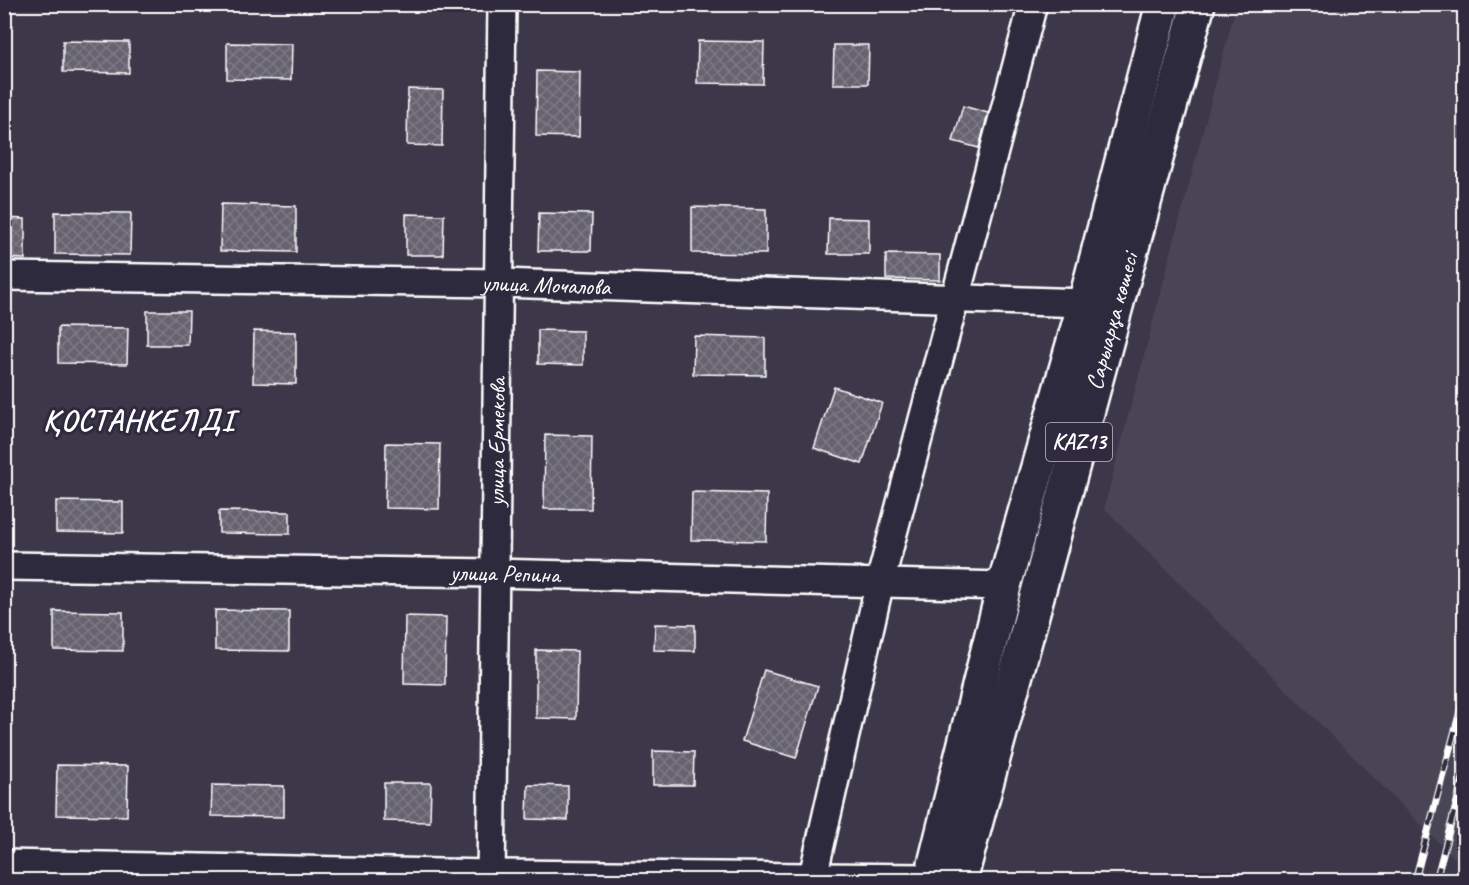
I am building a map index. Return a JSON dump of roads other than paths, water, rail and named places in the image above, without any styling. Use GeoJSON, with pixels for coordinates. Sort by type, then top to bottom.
{"type":"FeatureCollection","features":[{"type":"Feature","properties":{"kind":"main road","name":"Сарыарқа көшесі"},"geometry":{"type":"LineString","coordinates":[[941,880],[1004,586],[1086,303],[1163,4]]}},
{"type":"Feature","properties":{"kind":"main road","name":"Сарыарқа көшесі"},"geometry":{"type":"LineString","coordinates":[[941,880],[1198,4]]}},
{"type":"Feature","properties":{"kind":"street","name":"улица Ермекова"},"geometry":{"type":"LineString","coordinates":[[491,877],[502,4]]}},
{"type":"Feature","properties":{"kind":"street"},"geometry":{"type":"LineString","coordinates":[[813,876],[880,582],[1033,4]]}},
{"type":"Feature","properties":{"kind":"street","name":"улица Мочалова"},"geometry":{"type":"LineString","coordinates":[[4,276],[499,284],[955,301],[1086,303]]}},
{"type":"Feature","properties":{"kind":"street","name":"улица Репина"},"geometry":{"type":"LineString","coordinates":[[4,567],[495,573],[1004,586]]}},
{"type":"Feature","properties":{"kind":"street"},"geometry":{"type":"LineString","coordinates":[[4,864],[491,877],[813,876],[941,880]]}},
{"type":"Feature","properties":{"kind":"railway"},"geometry":{"type":"LineString","coordinates":[[1415,880],[1464,696]]}},
{"type":"Feature","properties":{"kind":"railway"},"geometry":{"type":"LineString","coordinates":[[1436,880],[1464,775]]}},
{"type":"Feature","properties":{"kind":"district","name":"ҚОСТАНКЕЛДІ"},"geometry":{"type":"Point","coordinates":[139,420]}}]}
